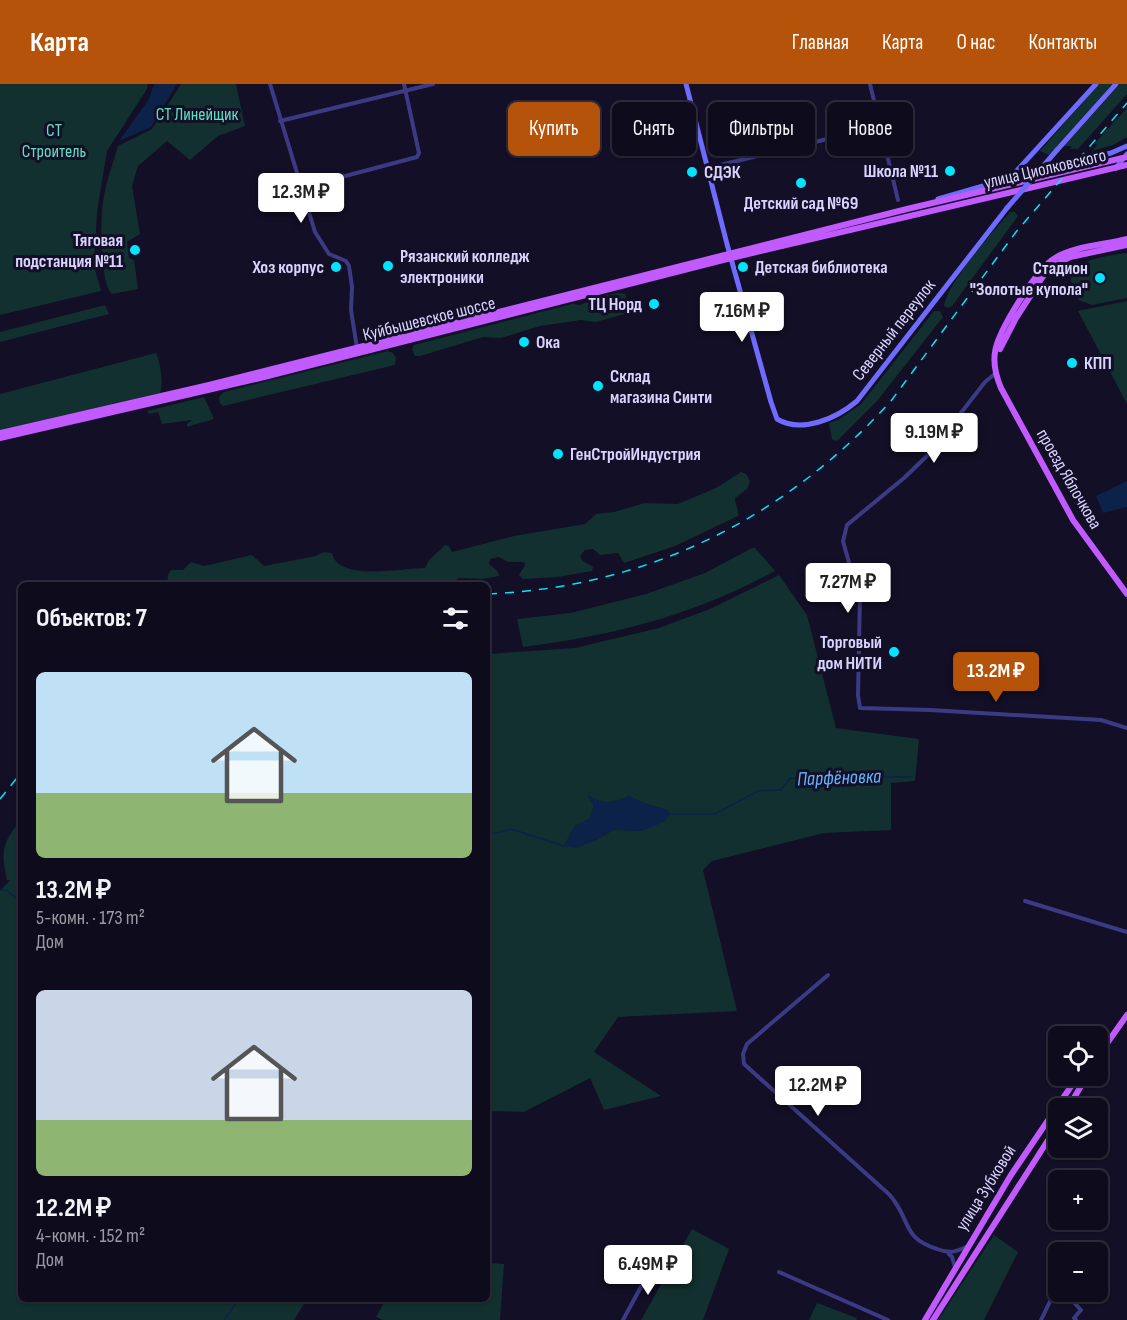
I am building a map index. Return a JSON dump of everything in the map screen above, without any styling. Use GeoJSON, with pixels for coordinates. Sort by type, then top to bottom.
{"type":"FeatureCollection","features":[{"type":"Feature","properties":{"kind":"main road"},"geometry":{"type":"LineString","coordinates":[[686,84],[731,256]]}},
{"type":"Feature","properties":{"kind":"main road"},"geometry":{"type":"LineString","coordinates":[[1011,178],[1096,84]]}},
{"type":"Feature","properties":{"kind":"main road","name":"Северный переулок"},"geometry":{"type":"LineString","coordinates":[[731,256],[777,419],[793,426],[824,420],[847,410],[857,401],[1007,208],[1116,84]]}},
{"type":"Feature","properties":{"kind":"main road","name":"Куйбышевское шоссе"},"geometry":{"type":"LineString","coordinates":[[0,438],[256,379],[731,256],[907,209],[1011,178],[1111,153],[1127,146]]}},
{"type":"Feature","properties":{"kind":"main road"},"geometry":{"type":"LineString","coordinates":[[1116,168],[1126,156]]}},
{"type":"Feature","properties":{"kind":"main road","name":"улица Циолковского"},"geometry":{"type":"LineString","coordinates":[[970,198],[1126,156]]}},
{"type":"Feature","properties":{"kind":"main road","name":"улица Циолковского"},"geometry":{"type":"LineString","coordinates":[[970,198],[1127,165]]}},
{"type":"Feature","properties":{"kind":"main road","name":"Куйбышевское шоссе"},"geometry":{"type":"LineString","coordinates":[[907,209],[970,198]]}},
{"type":"Feature","properties":{"kind":"main road","name":"Куйбышевское шоссе"},"geometry":{"type":"LineString","coordinates":[[0,433],[970,198]]}},
{"type":"Feature","properties":{"kind":"main road","name":"проезд Яблочкова"},"geometry":{"type":"LineString","coordinates":[[1127,239],[1063,254],[1045,266],[1001,335],[995,351],[996,373],[1001,388],[1073,520],[1127,594]]}},
{"type":"Feature","properties":{"kind":"main road"},"geometry":{"type":"LineString","coordinates":[[996,373],[1001,345],[1006,333],[1045,273],[1070,257],[1127,245]]}},
{"type":"Feature","properties":{"kind":"main road"},"geometry":{"type":"LineString","coordinates":[[1108,1042],[1127,1015]]}},
{"type":"Feature","properties":{"kind":"main road","name":"улица Зубковой"},"geometry":{"type":"LineString","coordinates":[[925,1320],[1011,1175],[1070,1086]]}},
{"type":"Feature","properties":{"kind":"main road"},"geometry":{"type":"LineString","coordinates":[[1074,1098],[1081,1088]]}},
{"type":"Feature","properties":{"kind":"main road","name":"улица Зубковой"},"geometry":{"type":"LineString","coordinates":[[933,1320],[1048,1140]]}},
{"type":"Feature","properties":{"kind":"main road"},"geometry":{"type":"LineString","coordinates":[[1026,1152],[1027,1157],[1036,1158]]}},
{"type":"Feature","properties":{"kind":"main road"},"geometry":{"type":"LineString","coordinates":[[1019,1163],[1025,1161],[1029,1163],[1030,1169]]}},
{"type":"Feature","properties":{"kind":"main road"},"geometry":{"type":"LineString","coordinates":[[1011,1175],[1022,1182]]}},
{"type":"Feature","properties":{"kind":"main road"},"geometry":{"type":"LineString","coordinates":[[982,1224],[988,1222],[991,1225],[990,1232]]}},
{"type":"Feature","properties":{"kind":"street"},"geometry":{"type":"LineString","coordinates":[[270,84],[315,232],[329,254],[346,261],[349,266],[352,287],[351,309],[357,348]]}},
{"type":"Feature","properties":{"kind":"street"},"geometry":{"type":"LineString","coordinates":[[300,188],[417,158],[419,153],[404,84]]}},
{"type":"Feature","properties":{"kind":"street"},"geometry":{"type":"LineString","coordinates":[[280,121],[433,84]]}},
{"type":"Feature","properties":{"kind":"street"},"geometry":{"type":"LineString","coordinates":[[870,84],[875,102]]}},
{"type":"Feature","properties":{"kind":"street"},"geometry":{"type":"LineString","coordinates":[[708,168],[827,139]]}},
{"type":"Feature","properties":{"kind":"street"},"geometry":{"type":"LineString","coordinates":[[888,156],[898,200]]}},
{"type":"Feature","properties":{"kind":"street"},"geometry":{"type":"LineString","coordinates":[[996,373],[984,382],[929,454],[847,525],[844,532],[843,541],[860,594],[860,708],[1101,720],[1127,728]]}},
{"type":"Feature","properties":{"kind":"street"},"geometry":{"type":"LineString","coordinates":[[1025,901],[1127,932]]}},
{"type":"Feature","properties":{"kind":"street"},"geometry":{"type":"LineString","coordinates":[[828,975],[747,1044],[743,1054],[744,1064],[882,1188],[895,1202],[904,1222],[915,1237],[928,1246],[948,1253],[952,1257],[955,1268]]}},
{"type":"Feature","properties":{"kind":"street"},"geometry":{"type":"LineString","coordinates":[[948,1253],[969,1246]]}},
{"type":"Feature","properties":{"kind":"street"},"geometry":{"type":"LineString","coordinates":[[623,1320],[655,1261]]}},
{"type":"Feature","properties":{"kind":"street"},"geometry":{"type":"LineString","coordinates":[[779,1272],[888,1320]]}},
{"type":"Feature","properties":{"kind":"street"},"geometry":{"type":"LineString","coordinates":[[1041,1320],[1050,1302]]}},
{"type":"Feature","properties":{"kind":"street"},"geometry":{"type":"LineString","coordinates":[[1073,1302],[1081,1310],[1074,1318],[1076,1320]]}},
{"type":"Feature","properties":{"kind":"green space","name":"СТ Строитель"},"geometry":{"type":"Polygon","coordinates":[[[0,84],[148,84],[107,151],[97,212],[94,266],[101,291],[0,315],[0,84]]]}},
{"type":"Feature","properties":{"kind":"green space","name":"СТ Линейщик"},"geometry":{"type":"Polygon","coordinates":[[[181,84],[236,84],[245,126],[218,136],[190,160],[167,141],[138,166],[132,186],[140,234],[127,242],[129,258],[134,260],[138,289],[112,294],[108,287],[103,262],[102,217],[105,190],[118,146],[152,129],[181,84]]]}},
{"type":"Feature","properties":{"kind":"green space"},"geometry":{"type":"Polygon","coordinates":[[[1099,84],[1112,84],[1049,155],[1040,151],[1099,84]]]}},
{"type":"Feature","properties":{"kind":"green space"},"geometry":{"type":"Polygon","coordinates":[[[1120,84],[1127,84],[1127,94],[1078,149],[1064,146],[1120,84]]]}},
{"type":"Feature","properties":{"kind":"green space"},"geometry":{"type":"Polygon","coordinates":[[[1127,108],[1127,137],[1113,145],[1092,151],[1097,145],[1095,143],[1127,108]]]}},
{"type":"Feature","properties":{"kind":"green space"},"geometry":{"type":"Polygon","coordinates":[[[1010,212],[1015,212],[1018,216],[952,306],[948,308],[944,306],[953,284],[962,271],[1010,212]]]}},
{"type":"Feature","properties":{"kind":"green space","name":"Стадион \"Золотые купола\""},"geometry":{"type":"Polygon","coordinates":[[[1127,253],[1127,298],[1092,305],[1079,300],[1072,287],[1071,277],[1076,269],[1094,259],[1127,253]]]}},
{"type":"Feature","properties":{"kind":"green space"},"geometry":{"type":"Polygon","coordinates":[[[625,294],[629,303],[628,313],[596,322],[581,320],[540,326],[501,338],[483,337],[420,356],[415,356],[412,349],[414,345],[572,304],[580,305],[605,295],[625,294]]]}},
{"type":"Feature","properties":{"kind":"green space"},"geometry":{"type":"Polygon","coordinates":[[[1127,301],[1127,404],[1078,311],[1127,301]]]}},
{"type":"Feature","properties":{"kind":"green space"},"geometry":{"type":"Polygon","coordinates":[[[105,305],[109,314],[0,342],[0,332],[105,305]]]}},
{"type":"Feature","properties":{"kind":"green space"},"geometry":{"type":"Polygon","coordinates":[[[934,311],[940,311],[943,317],[877,401],[837,441],[832,439],[829,423],[838,420],[861,404],[934,311]]]}},
{"type":"Feature","properties":{"kind":"green space"},"geometry":{"type":"Polygon","coordinates":[[[388,351],[396,358],[395,365],[223,406],[220,403],[219,397],[224,392],[388,351]]]}},
{"type":"Feature","properties":{"kind":"green space"},"geometry":{"type":"Polygon","coordinates":[[[156,353],[161,373],[160,393],[0,430],[0,394],[156,353]]]}},
{"type":"Feature","properties":{"kind":"green space"},"geometry":{"type":"Polygon","coordinates":[[[204,397],[214,419],[187,427],[192,420],[162,424],[158,412],[149,414],[147,411],[204,397]]]}},
{"type":"Feature","properties":{"kind":"green space"},"geometry":{"type":"Polygon","coordinates":[[[741,472],[746,474],[750,481],[747,489],[735,498],[738,516],[675,546],[624,563],[618,553],[600,555],[593,549],[585,550],[580,556],[583,561],[593,567],[592,571],[558,577],[523,579],[519,575],[525,565],[524,562],[508,562],[499,557],[490,559],[489,564],[499,576],[481,579],[459,578],[454,582],[167,582],[171,570],[183,570],[191,562],[204,566],[252,555],[264,566],[316,556],[324,552],[332,553],[337,562],[346,568],[358,570],[387,571],[425,568],[429,560],[445,545],[449,546],[452,552],[514,536],[585,524],[596,514],[614,512],[645,503],[678,504],[716,488],[741,472]]]}},
{"type":"Feature","properties":{"kind":"green space"},"geometry":{"type":"Polygon","coordinates":[[[755,548],[775,571],[714,600],[622,630],[523,647],[517,619],[571,613],[646,594],[705,573],[755,548]]]}},
{"type":"Feature","properties":{"kind":"green space"},"geometry":{"type":"Polygon","coordinates":[[[779,575],[807,615],[836,728],[919,739],[915,781],[891,783],[891,830],[824,833],[712,861],[703,870],[737,1011],[618,1017],[594,1052],[661,1096],[604,1110],[590,1078],[524,1112],[490,1111],[490,654],[575,648],[659,628],[710,609],[779,575]],[[588,796],[594,806],[589,819],[575,826],[564,846],[596,840],[613,830],[626,830],[667,810],[629,796],[617,801],[604,802],[588,796]]]}},
{"type":"Feature","properties":{"kind":"green space"},"geometry":{"type":"Polygon","coordinates":[[[18,824],[18,1302],[305,1302],[294,1320],[0,1320],[0,891],[10,880],[7,880],[4,854],[10,834],[18,824]]]}},
{"type":"Feature","properties":{"kind":"green space"},"geometry":{"type":"Polygon","coordinates":[[[692,1229],[729,1249],[703,1320],[641,1320],[692,1229]]]}},
{"type":"Feature","properties":{"kind":"green space"},"geometry":{"type":"Polygon","coordinates":[[[994,1235],[1018,1252],[984,1320],[938,1320],[994,1235]]]}},
{"type":"Feature","properties":{"kind":"green space"},"geometry":{"type":"Polygon","coordinates":[[[490,1263],[504,1264],[500,1320],[383,1320],[376,1317],[384,1302],[490,1302],[490,1263]]]}},
{"type":"Feature","properties":{"kind":"green space"},"geometry":{"type":"Polygon","coordinates":[[[817,1303],[857,1318],[856,1320],[809,1320],[817,1303]]]}},
{"type":"Feature","properties":{"kind":"water"},"geometry":{"type":"Polygon","coordinates":[[[154,84],[177,84],[151,127],[119,141],[149,99],[154,84]]]}},
{"type":"Feature","properties":{"kind":"water"},"geometry":{"type":"Polygon","coordinates":[[[1127,481],[1127,507],[1103,513],[1096,496],[1127,481]]]}},
{"type":"Feature","properties":{"kind":"water"},"geometry":{"type":"Polygon","coordinates":[[[587,795],[608,802],[629,796],[668,810],[670,814],[664,822],[641,831],[613,830],[576,848],[564,846],[575,826],[589,819],[594,806],[587,795]]]}},
{"type":"Feature","properties":{"kind":"waterway","name":"Парфёновка"},"geometry":{"type":"LineString","coordinates":[[670,814],[715,814],[758,791],[781,790],[790,778],[825,781],[833,776],[911,777]]}},
{"type":"Feature","properties":{"kind":"waterway","name":"Парфёновка"},"geometry":{"type":"LineString","coordinates":[[490,834],[511,829],[564,846]]}},
{"type":"Feature","properties":{"kind":"waterway"},"geometry":{"type":"LineString","coordinates":[[0,890],[6,890],[18,900]]}},
{"type":"Feature","properties":{"kind":"waterway","name":"Парфёновка"},"geometry":{"type":"LineString","coordinates":[[224,1320],[237,1302]]}},
{"type":"Feature","properties":{"kind":"railway"},"geometry":{"type":"LineString","coordinates":[[490,594],[547,589],[603,577],[657,561],[709,539],[758,512],[805,480],[849,443],[891,401],[1016,232],[1127,103]]}},
{"type":"Feature","properties":{"kind":"railway"},"geometry":{"type":"LineString","coordinates":[[0,799],[18,777]]}},
{"type":"Feature","properties":{"kind":"place","name":"Школа №11"},"geometry":{"type":"Point","coordinates":[950,171]}},
{"type":"Feature","properties":{"kind":"place","name":"СДЭК"},"geometry":{"type":"Point","coordinates":[692,172]}},
{"type":"Feature","properties":{"kind":"place","name":"Детский сад №69"},"geometry":{"type":"Point","coordinates":[801,183]}},
{"type":"Feature","properties":{"kind":"place","name":"Тяговая подстанция №11"},"geometry":{"type":"Point","coordinates":[135,250]}},
{"type":"Feature","properties":{"kind":"place","name":"Рязанский колледж электроники"},"geometry":{"type":"Point","coordinates":[388,266]}},
{"type":"Feature","properties":{"kind":"place","name":"Хоз корпус"},"geometry":{"type":"Point","coordinates":[336,267]}},
{"type":"Feature","properties":{"kind":"place","name":"Детская библиотека"},"geometry":{"type":"Point","coordinates":[743,267]}},
{"type":"Feature","properties":{"kind":"place","name":"Стадион \"Золотые купола\""},"geometry":{"type":"Point","coordinates":[1100,278]}},
{"type":"Feature","properties":{"kind":"place","name":"ТЦ Норд"},"geometry":{"type":"Point","coordinates":[654,304]}},
{"type":"Feature","properties":{"kind":"place","name":"Ока"},"geometry":{"type":"Point","coordinates":[524,342]}},
{"type":"Feature","properties":{"kind":"place","name":"КПП"},"geometry":{"type":"Point","coordinates":[1072,363]}},
{"type":"Feature","properties":{"kind":"place","name":"Склад магазина Синти"},"geometry":{"type":"Point","coordinates":[598,386]}},
{"type":"Feature","properties":{"kind":"place","name":"ГенСтройИндустрия"},"geometry":{"type":"Point","coordinates":[558,454]}},
{"type":"Feature","properties":{"kind":"place","name":"Торговый дом НИТИ"},"geometry":{"type":"Point","coordinates":[894,652]}}]}
